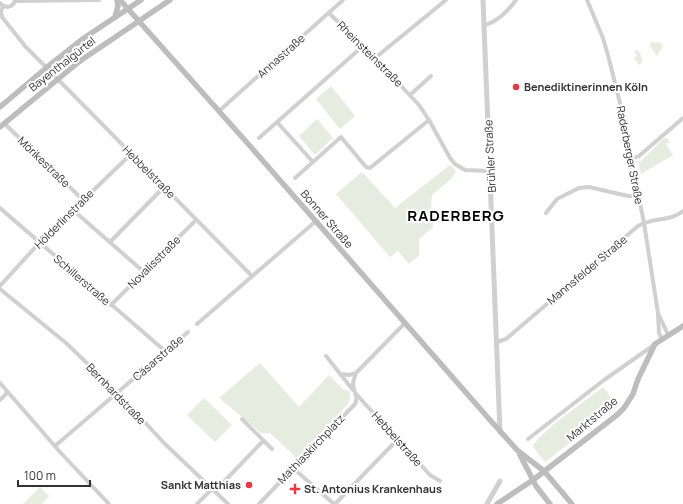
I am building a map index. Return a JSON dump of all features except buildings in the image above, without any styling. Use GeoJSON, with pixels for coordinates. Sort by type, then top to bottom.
{"type":"FeatureCollection","features":[{"type":"Feature","properties":{"kind":"main road","name":"Bonner Straße"},"geometry":{"type":"LineString","coordinates":[[119,0],[139,20],[500,432],[518,451],[544,471],[572,504]]}},
{"type":"Feature","properties":{"kind":"main road"},"geometry":{"type":"LineString","coordinates":[[115,17],[119,0]]}},
{"type":"Feature","properties":{"kind":"main road","name":"Bayenthalgürtel"},"geometry":{"type":"LineString","coordinates":[[0,108],[70,49],[141,0]]}},
{"type":"Feature","properties":{"kind":"main road","name":"Bayenthalgürtel"},"geometry":{"type":"LineString","coordinates":[[2,125],[80,61],[170,0]]}},
{"type":"Feature","properties":{"kind":"main road"},"geometry":{"type":"LineString","coordinates":[[70,49],[73,57],[80,61]]}},
{"type":"Feature","properties":{"kind":"main road","name":"Marktstraße"},"geometry":{"type":"LineString","coordinates":[[497,504],[535,478],[617,415],[624,408],[633,394],[638,379],[655,344],[683,326]]}},
{"type":"Feature","properties":{"kind":"main road","name":"Bonner Straße"},"geometry":{"type":"LineString","coordinates":[[518,451],[535,478],[540,491],[550,504]]}},
{"type":"Feature","properties":{"kind":"street"},"geometry":{"type":"LineString","coordinates":[[1,5],[10,7],[15,1],[99,0]]}},
{"type":"Feature","properties":{"kind":"street","name":"Annastraße"},"geometry":{"type":"LineString","coordinates":[[219,111],[343,0]]}},
{"type":"Feature","properties":{"kind":"street"},"geometry":{"type":"LineString","coordinates":[[375,58],[446,0]]}},
{"type":"Feature","properties":{"kind":"street","name":"Brühler Straße"},"geometry":{"type":"LineString","coordinates":[[483,0],[500,432]]}},
{"type":"Feature","properties":{"kind":"street"},"geometry":{"type":"LineString","coordinates":[[484,25],[490,24],[496,20],[512,6],[516,0]]}},
{"type":"Feature","properties":{"kind":"street","name":"Raderberger Straße"},"geometry":{"type":"LineString","coordinates":[[586,0],[603,38],[620,104],[644,223],[658,313],[659,332],[662,339]]}},
{"type":"Feature","properties":{"kind":"street","name":"Hebbelstraße"},"geometry":{"type":"LineString","coordinates":[[1,5],[2,17],[25,46],[252,276]]}},
{"type":"Feature","properties":{"kind":"street","name":"Rheinsteinstraße"},"geometry":{"type":"LineString","coordinates":[[329,13],[410,95],[429,120],[450,158],[455,164],[465,170],[490,171]]}},
{"type":"Feature","properties":{"kind":"street"},"geometry":{"type":"LineString","coordinates":[[259,138],[363,46]]}},
{"type":"Feature","properties":{"kind":"street","name":"Rheinsteinstraße"},"geometry":{"type":"LineString","coordinates":[[410,95],[431,76]]}},
{"type":"Feature","properties":{"kind":"street"},"geometry":{"type":"LineString","coordinates":[[631,159],[639,156],[683,118]]}},
{"type":"Feature","properties":{"kind":"street","name":"Bonner Straße"},"geometry":{"type":"LineString","coordinates":[[295,178],[341,137],[368,168],[429,120]]}},
{"type":"Feature","properties":{"kind":"street"},"geometry":{"type":"LineString","coordinates":[[277,122],[313,162]]}},
{"type":"Feature","properties":{"kind":"street","name":"Mörikestraße"},"geometry":{"type":"LineString","coordinates":[[2,125],[84,200]]}},
{"type":"Feature","properties":{"kind":"street","name":"Hölderlinstraße"},"geometry":{"type":"LineString","coordinates":[[0,287],[40,242],[131,154]]}},
{"type":"Feature","properties":{"kind":"street"},"geometry":{"type":"LineString","coordinates":[[110,242],[164,187]]}},
{"type":"Feature","properties":{"kind":"street"},"geometry":{"type":"LineString","coordinates":[[546,213],[557,200],[579,188],[589,187],[628,196],[638,196]]}},
{"type":"Feature","properties":{"kind":"street","name":"Schillerstraße"},"geometry":{"type":"LineString","coordinates":[[0,208],[110,305],[166,351]]}},
{"type":"Feature","properties":{"kind":"street"},"geometry":{"type":"LineString","coordinates":[[73,210],[144,272]]}},
{"type":"Feature","properties":{"kind":"street","name":"Mannsfelder Straße"},"geometry":{"type":"LineString","coordinates":[[497,342],[506,339],[638,226],[644,223],[673,218],[683,211]]}},
{"type":"Feature","properties":{"kind":"street","name":"Novalisstraße"},"geometry":{"type":"LineString","coordinates":[[110,305],[196,220]]}},
{"type":"Feature","properties":{"kind":"street"},"geometry":{"type":"LineString","coordinates":[[197,324],[316,221]]}},
{"type":"Feature","properties":{"kind":"street","name":"Bernhardstraße"},"geometry":{"type":"LineString","coordinates":[[0,287],[66,343],[118,393],[163,442],[228,504]]}},
{"type":"Feature","properties":{"kind":"street","name":"Raderberger Straße"},"geometry":{"type":"LineString","coordinates":[[658,313],[668,335]]}},
{"type":"Feature","properties":{"kind":"street"},"geometry":{"type":"LineString","coordinates":[[340,374],[349,375],[356,373],[405,323]]}},
{"type":"Feature","properties":{"kind":"street","name":"Cäsarstraße"},"geometry":{"type":"LineString","coordinates":[[55,446],[188,332]]}},
{"type":"Feature","properties":{"kind":"street","name":"Marktstraße"},"geometry":{"type":"LineString","coordinates":[[528,439],[604,380],[655,344]]}},
{"type":"Feature","properties":{"kind":"street"},"geometry":{"type":"LineString","coordinates":[[326,356],[356,393]]}},
{"type":"Feature","properties":{"kind":"street","name":"Mathiaskirchplatz"},"geometry":{"type":"LineString","coordinates":[[259,504],[355,404],[357,399],[353,384],[356,373]]}},
{"type":"Feature","properties":{"kind":"street"},"geometry":{"type":"LineString","coordinates":[[0,383],[55,446],[109,504]]}},
{"type":"Feature","properties":{"kind":"street"},"geometry":{"type":"LineString","coordinates":[[0,400],[8,392]]}},
{"type":"Feature","properties":{"kind":"street","name":"Hebbelstraße"},"geometry":{"type":"LineString","coordinates":[[356,393],[430,475],[440,481]]}},
{"type":"Feature","properties":{"kind":"street"},"geometry":{"type":"LineString","coordinates":[[242,419],[272,449]]}},
{"type":"Feature","properties":{"kind":"street"},"geometry":{"type":"LineString","coordinates":[[293,468],[335,504],[397,440]]}},
{"type":"Feature","properties":{"kind":"street"},"geometry":{"type":"LineString","coordinates":[[197,504],[214,490],[263,441]]}},
{"type":"Feature","properties":{"kind":"street"},"geometry":{"type":"LineString","coordinates":[[487,504],[500,482]]}},
{"type":"Feature","properties":{"kind":"shaded area"},"geometry":{"type":"Polygon","coordinates":[[[650,42],[661,43],[663,46],[657,56],[650,46],[650,42]]]}},
{"type":"Feature","properties":{"kind":"shaded area"},"geometry":{"type":"Polygon","coordinates":[[[634,51],[639,51],[643,61],[639,65],[634,58],[637,56],[634,51]]]}},
{"type":"Feature","properties":{"kind":"shaded area"},"geometry":{"type":"Polygon","coordinates":[[[331,86],[355,116],[340,129],[316,99],[331,86]]]}},
{"type":"Feature","properties":{"kind":"shaded area"},"geometry":{"type":"Polygon","coordinates":[[[317,119],[333,138],[315,155],[299,136],[317,119]]]}},
{"type":"Feature","properties":{"kind":"shaded area"},"geometry":{"type":"Polygon","coordinates":[[[664,138],[667,138],[670,142],[666,144],[673,155],[641,174],[639,163],[664,138]]]}},
{"type":"Feature","properties":{"kind":"shaded area"},"geometry":{"type":"Polygon","coordinates":[[[450,165],[456,171],[452,178],[432,195],[431,206],[433,227],[419,239],[419,255],[409,264],[398,251],[390,257],[336,194],[362,172],[395,208],[450,165]]]}},
{"type":"Feature","properties":{"kind":"shaded area"},"geometry":{"type":"Polygon","coordinates":[[[260,363],[299,407],[329,375],[345,391],[349,390],[349,403],[297,458],[270,433],[261,433],[219,398],[260,363]]]}},
{"type":"Feature","properties":{"kind":"shaded area"},"geometry":{"type":"Polygon","coordinates":[[[603,387],[618,406],[545,462],[533,447],[536,441],[564,416],[603,387]]]}},
{"type":"Feature","properties":{"kind":"shaded area"},"geometry":{"type":"Polygon","coordinates":[[[204,398],[232,425],[215,442],[187,415],[204,398]]]}},
{"type":"Feature","properties":{"kind":"shaded area"},"geometry":{"type":"Polygon","coordinates":[[[40,487],[49,496],[42,504],[23,504],[40,487]]]}},
{"type":"Feature","properties":{"kind":"place","name":"Benediktinerinnen Köln"},"geometry":{"type":"Point","coordinates":[516,87]}},
{"type":"Feature","properties":{"kind":"place","name":"Sankt Matthias"},"geometry":{"type":"Point","coordinates":[249,485]}},
{"type":"Feature","properties":{"kind":"place","name":"St. Antonius Krankenhaus"},"geometry":{"type":"Point","coordinates":[295,489]}},
{"type":"Feature","properties":{"kind":"district","name":"RADERBERG"},"geometry":{"type":"Point","coordinates":[456,216]}}]}
